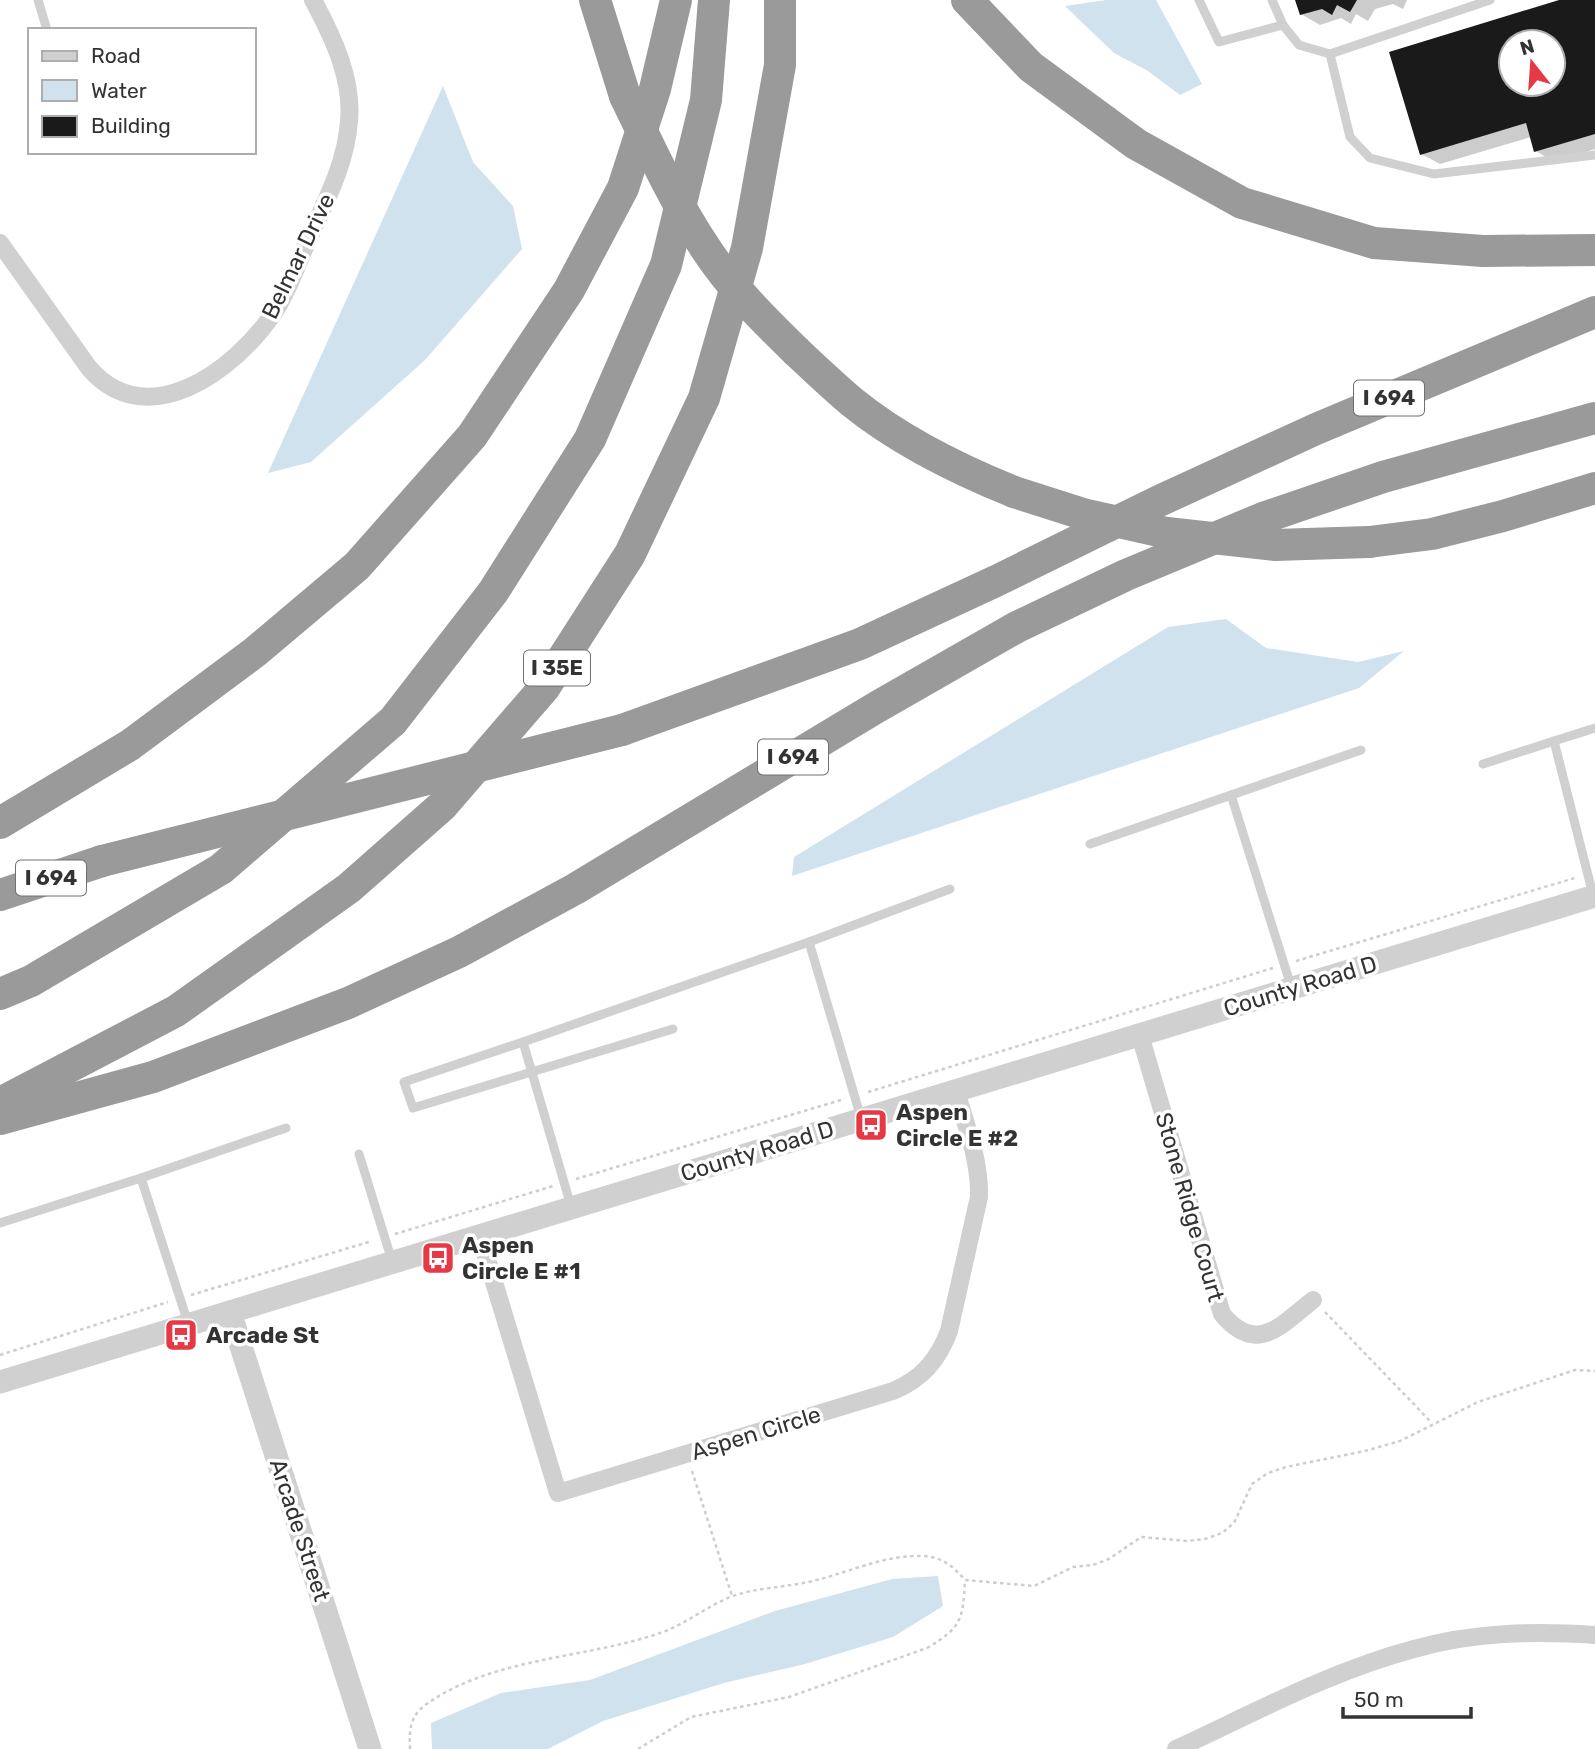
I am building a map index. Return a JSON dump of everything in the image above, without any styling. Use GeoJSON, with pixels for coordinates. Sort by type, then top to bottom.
{"type":"FeatureCollection","features":[{"type":"Feature","properties":{"kind":"highway"},"geometry":{"type":"LineString","coordinates":[[595,0],[625,96],[662,174],[706,250],[759,314],[854,404],[911,442],[962,471],[1014,492],[1083,514],[1167,533],[1275,545],[1369,542],[1432,534],[1595,488]]}},
{"type":"Feature","properties":{"kind":"highway"},"geometry":{"type":"LineString","coordinates":[[0,822],[130,745],[255,652],[358,566],[472,436],[569,290],[623,188],[655,89],[676,0]]}},
{"type":"Feature","properties":{"kind":"highway"},"geometry":{"type":"LineString","coordinates":[[0,994],[31,981],[221,869],[393,720],[493,592],[590,439],[666,265],[706,100],[714,0]]}},
{"type":"Feature","properties":{"kind":"highway","name":"I 35E"},"geometry":{"type":"LineString","coordinates":[[0,1103],[176,1011],[349,888],[442,806],[544,688],[630,554],[704,398],[747,248],[780,65],[780,0]]}},
{"type":"Feature","properties":{"kind":"highway"},"geometry":{"type":"LineString","coordinates":[[967,0],[1031,68],[1136,144],[1242,203],[1374,243],[1483,251],[1595,250]]}},
{"type":"Feature","properties":{"kind":"highway","name":"I 694"},"geometry":{"type":"LineString","coordinates":[[0,895],[102,861],[622,730],[860,644],[1158,501],[1316,429],[1595,312]]}},
{"type":"Feature","properties":{"kind":"highway","name":"I 694"},"geometry":{"type":"LineString","coordinates":[[0,1119],[153,1077],[348,1003],[459,952],[575,890],[877,707],[1017,627],[1126,575],[1264,518],[1383,477],[1595,418]]}},
{"type":"Feature","properties":{"kind":"street","name":"Belmar Drive"},"geometry":{"type":"LineString","coordinates":[[0,243],[89,368],[112,390],[144,398],[161,397],[193,385],[228,363],[259,334],[284,295],[340,167],[347,143],[349,94],[343,68],[313,0]]}},
{"type":"Feature","properties":{"kind":"street","name":"County Road D"},"geometry":{"type":"LineString","coordinates":[[0,1382],[1594,896]]}},
{"type":"Feature","properties":{"kind":"street","name":"Stone Ridge Court"},"geometry":{"type":"LineString","coordinates":[[1140,1035],[1222,1314],[1231,1325],[1243,1332],[1257,1335],[1271,1333],[1313,1300]]}},
{"type":"Feature","properties":{"kind":"street","name":"Aspen Circle"},"geometry":{"type":"LineString","coordinates":[[480,1236],[558,1493],[687,1454],[893,1391],[920,1377],[933,1363],[943,1348],[949,1331],[979,1197],[980,1177],[976,1157],[956,1091]]}},
{"type":"Feature","properties":{"kind":"street","name":"Arcade Street"},"geometry":{"type":"LineString","coordinates":[[230,1312],[370,1749]]}},
{"type":"Feature","properties":{"kind":"street"},"geometry":{"type":"LineString","coordinates":[[1176,1749],[1321,1682],[1371,1661],[1416,1648],[1507,1633],[1595,1635]]}},
{"type":"Feature","properties":{"kind":"lane"},"geometry":{"type":"LineString","coordinates":[[38,0],[46,28]]}},
{"type":"Feature","properties":{"kind":"lane"},"geometry":{"type":"LineString","coordinates":[[1199,0],[1219,42],[1283,25]]}},
{"type":"Feature","properties":{"kind":"lane"},"geometry":{"type":"LineString","coordinates":[[1272,0],[1283,25],[1299,45],[1330,54],[1490,0]]}},
{"type":"Feature","properties":{"kind":"lane"},"geometry":{"type":"LineString","coordinates":[[1330,54],[1350,137],[1370,158],[1434,174],[1595,155]]}},
{"type":"Feature","properties":{"kind":"lane"},"geometry":{"type":"LineString","coordinates":[[1483,764],[1595,728]]}},
{"type":"Feature","properties":{"kind":"lane"},"geometry":{"type":"LineString","coordinates":[[1554,741],[1594,896]]}},
{"type":"Feature","properties":{"kind":"lane"},"geometry":{"type":"LineString","coordinates":[[1090,844],[1361,750]]}},
{"type":"Feature","properties":{"kind":"lane"},"geometry":{"type":"LineString","coordinates":[[1231,795],[1292,988]]}},
{"type":"Feature","properties":{"kind":"lane"},"geometry":{"type":"LineString","coordinates":[[673,1028],[413,1108],[404,1082],[808,942],[950,889]]}},
{"type":"Feature","properties":{"kind":"lane"},"geometry":{"type":"LineString","coordinates":[[808,942],[861,1119]]}},
{"type":"Feature","properties":{"kind":"lane"},"geometry":{"type":"LineString","coordinates":[[523,1042],[572,1208]]}},
{"type":"Feature","properties":{"kind":"lane"},"geometry":{"type":"LineString","coordinates":[[0,1223],[286,1128]]}},
{"type":"Feature","properties":{"kind":"lane"},"geometry":{"type":"LineString","coordinates":[[359,1154],[393,1262]]}},
{"type":"Feature","properties":{"kind":"lane"},"geometry":{"type":"LineString","coordinates":[[141,1178],[189,1324]]}},
{"type":"Feature","properties":{"kind":"path"},"geometry":{"type":"LineString","coordinates":[[0,1355],[180,1298],[1588,874]]}},
{"type":"Feature","properties":{"kind":"path"},"geometry":{"type":"LineString","coordinates":[[1313,1300],[1433,1423]]}},
{"type":"Feature","properties":{"kind":"path"},"geometry":{"type":"LineString","coordinates":[[965,1580],[1034,1586],[1073,1567],[1093,1565],[1109,1559],[1141,1537],[1187,1541],[1205,1539],[1222,1533],[1234,1523],[1252,1484],[1268,1473],[1286,1466],[1365,1451],[1400,1441],[1479,1402],[1575,1370],[1595,1371]]}},
{"type":"Feature","properties":{"kind":"path"},"geometry":{"type":"LineString","coordinates":[[687,1454],[732,1596]]}},
{"type":"Feature","properties":{"kind":"path"},"geometry":{"type":"LineString","coordinates":[[410,1749],[409,1730],[414,1714],[468,1681],[662,1633],[732,1596],[771,1586],[802,1584],[891,1559],[921,1556],[941,1559],[954,1567],[965,1580],[962,1619],[945,1638],[927,1648],[789,1696],[691,1717],[638,1749]]}},
{"type":"Feature","properties":{"kind":"water"},"geometry":{"type":"Polygon","coordinates":[[[1106,0],[1156,0],[1202,84],[1180,95],[1148,71],[1114,53],[1065,6],[1106,0]]]}},
{"type":"Feature","properties":{"kind":"water"},"geometry":{"type":"Polygon","coordinates":[[[443,86],[473,162],[513,206],[522,249],[425,360],[311,462],[268,473],[443,86]]]}},
{"type":"Feature","properties":{"kind":"water"},"geometry":{"type":"Polygon","coordinates":[[[1226,619],[1266,648],[1358,662],[1404,651],[1359,688],[792,876],[794,857],[1168,627],[1226,619]]]}},
{"type":"Feature","properties":{"kind":"water"},"geometry":{"type":"Polygon","coordinates":[[[938,1576],[943,1606],[893,1637],[805,1664],[724,1683],[603,1721],[548,1749],[432,1749],[431,1723],[501,1693],[590,1680],[775,1611],[892,1579],[938,1576]]]}},
{"type":"Feature","properties":{"kind":"building"},"geometry":{"type":"Polygon","coordinates":[[[1295,0],[1357,0],[1350,12],[1337,5],[1332,15],[1322,9],[1300,15],[1295,0]]]}},
{"type":"Feature","properties":{"kind":"building"},"geometry":{"type":"Polygon","coordinates":[[[1559,0],[1595,0],[1595,134],[1534,152],[1526,123],[1420,155],[1389,52],[1559,0]]]}},
{"type":"Feature","properties":{"kind":"place","name":"Aspen Circle E #2"},"geometry":{"type":"Point","coordinates":[871,1125]}},
{"type":"Feature","properties":{"kind":"place","name":"Aspen Circle E #1"},"geometry":{"type":"Point","coordinates":[438,1258]}},
{"type":"Feature","properties":{"kind":"place","name":"Arcade St"},"geometry":{"type":"Point","coordinates":[181,1335]}}]}
